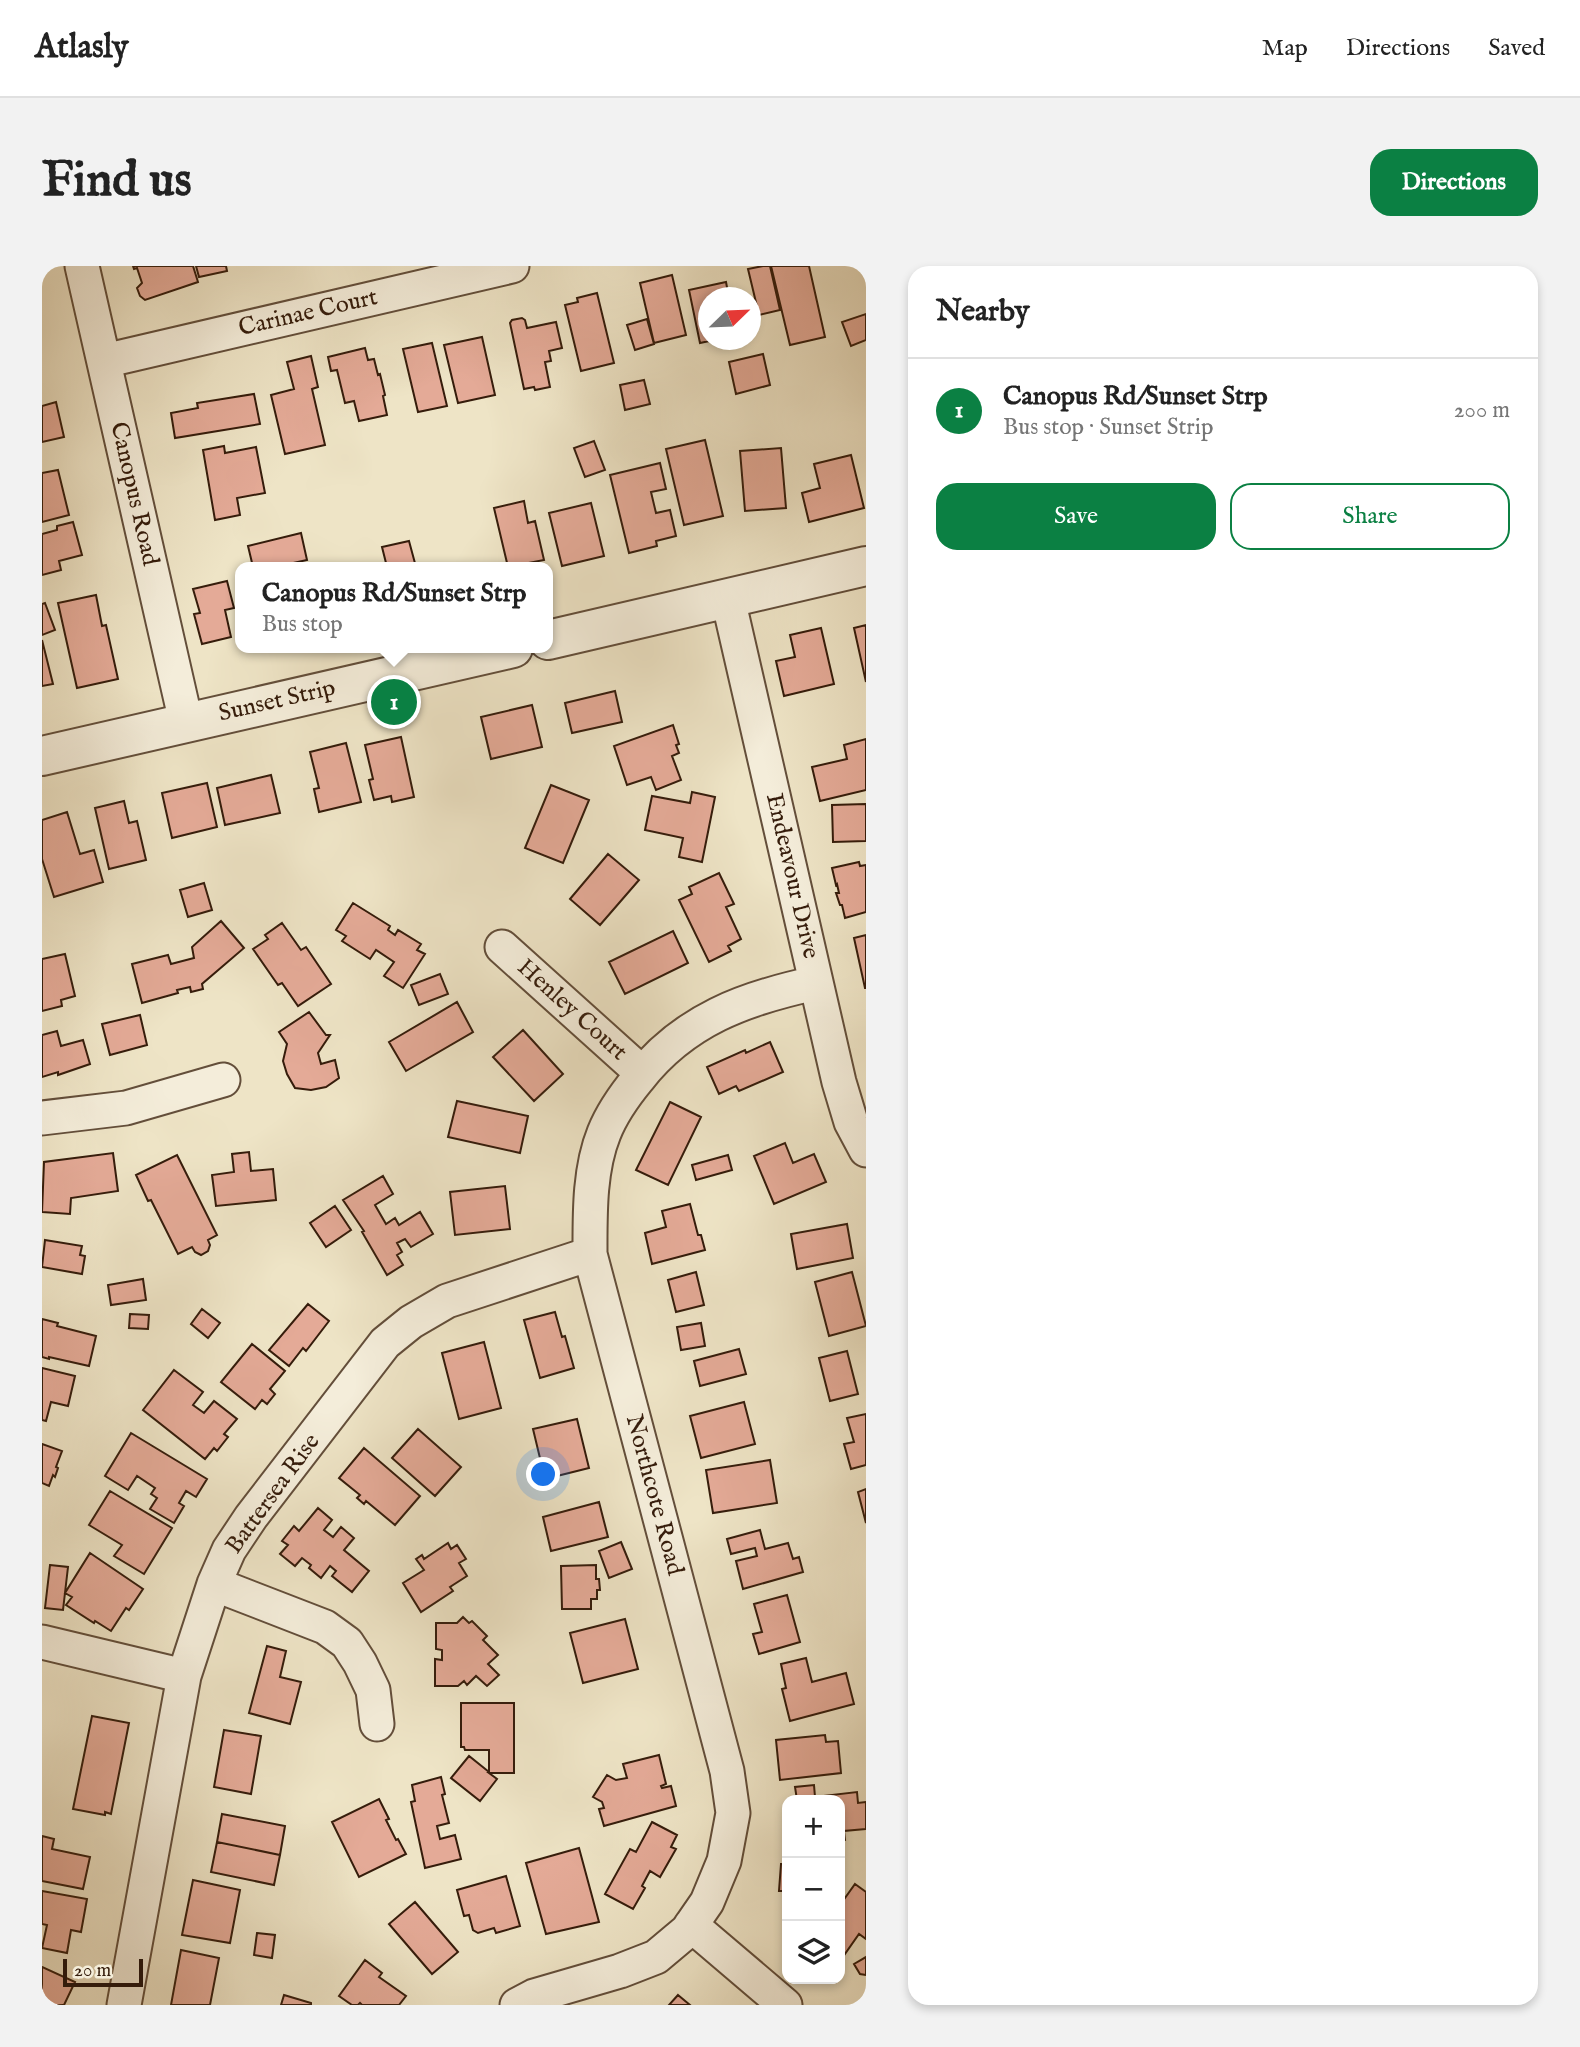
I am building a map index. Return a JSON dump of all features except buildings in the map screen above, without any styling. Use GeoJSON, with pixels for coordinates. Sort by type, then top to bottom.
{"type":"FeatureCollection","features":[{"type":"Feature","properties":{"kind":"street","name":"Canopus Road"},"geometry":{"type":"LineString","coordinates":[[82,266],[186,722]]}},
{"type":"Feature","properties":{"kind":"street","name":"Carinae Court"},"geometry":{"type":"LineString","coordinates":[[104,361],[512,266]]}},
{"type":"Feature","properties":{"kind":"street"},"geometry":{"type":"LineString","coordinates":[[553,639],[866,566]]}},
{"type":"Feature","properties":{"kind":"street","name":"Endeavour Drive"},"geometry":{"type":"LineString","coordinates":[[728,599],[839,1082],[852,1122],[866,1150]]}},
{"type":"Feature","properties":{"kind":"street","name":"Sunset Strip"},"geometry":{"type":"LineString","coordinates":[[42,756],[491,653]]}},
{"type":"Feature","properties":{"kind":"street","name":"Henley Court"},"geometry":{"type":"LineString","coordinates":[[502,947],[642,1073]]}},
{"type":"Feature","properties":{"kind":"street","name":"Northcote Road"},"geometry":{"type":"LineString","coordinates":[[517,2005],[534,1996],[620,1971],[656,1956],[687,1931],[707,1902],[724,1861],[733,1813],[727,1771],[590,1254],[593,1181],[604,1134],[623,1098],[642,1073],[680,1035],[723,1011],[779,991],[817,984]]}},
{"type":"Feature","properties":{"kind":"street"},"geometry":{"type":"LineString","coordinates":[[42,1118],[126,1108],[223,1080]]}},
{"type":"Feature","properties":{"kind":"street","name":"Battersea Rise"},"geometry":{"type":"LineString","coordinates":[[124,2005],[184,1676],[214,1584],[229,1550],[251,1517],[385,1343],[411,1322],[447,1301],[590,1254]]}},
{"type":"Feature","properties":{"kind":"street"},"geometry":{"type":"LineString","coordinates":[[214,1584],[325,1627],[347,1643],[373,1690],[376,1724]]}},
{"type":"Feature","properties":{"kind":"street"},"geometry":{"type":"LineString","coordinates":[[42,1642],[184,1676]]}},
{"type":"Feature","properties":{"kind":"street"},"geometry":{"type":"LineString","coordinates":[[691,1925],[785,2005]]}},
{"type":"Feature","properties":{"kind":"place","name":"Canopus Rd/Sunset Strp"},"geometry":{"type":"Point","coordinates":[394,702]}}]}
